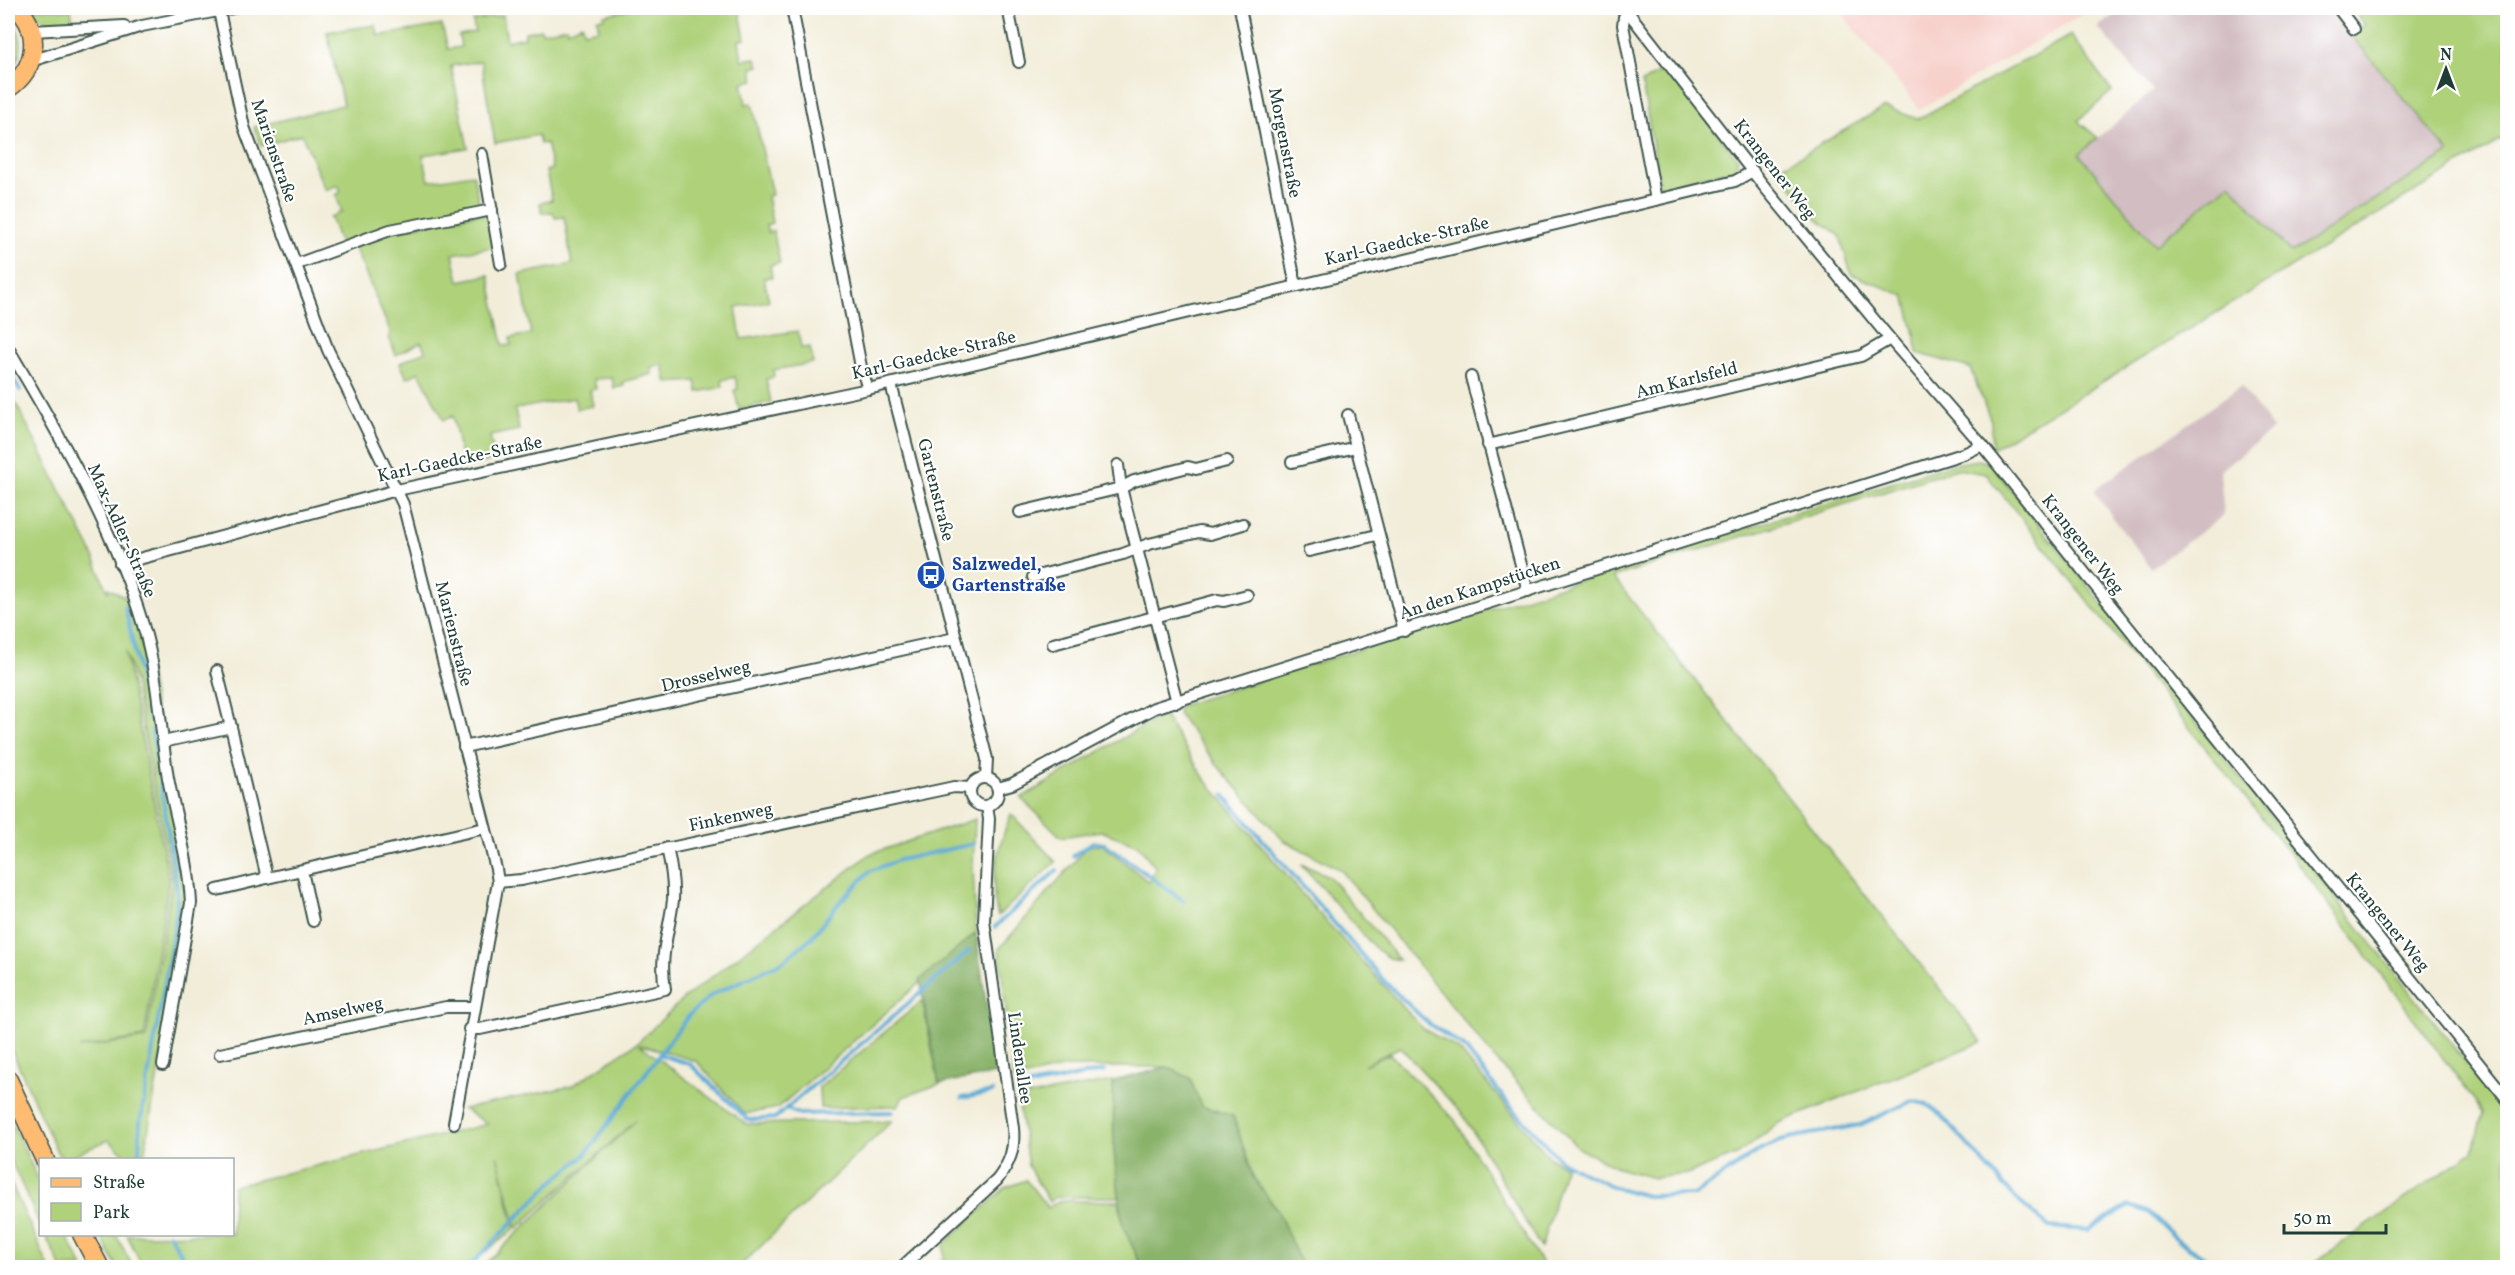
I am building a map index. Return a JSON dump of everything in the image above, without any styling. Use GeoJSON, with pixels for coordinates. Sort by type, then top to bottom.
{"type":"FeatureCollection","features":[{"type":"Feature","properties":{"kind":"main road"},"geometry":{"type":"LineString","coordinates":[[8,88],[23,75],[31,61],[34,46],[32,31],[26,17],[17,8]]}},
{"type":"Feature","properties":{"kind":"main road"},"geometry":{"type":"LineString","coordinates":[[8,1080],[44,1158]]}},
{"type":"Feature","properties":{"kind":"main road"},"geometry":{"type":"LineString","coordinates":[[83,1236],[100,1268]]}},
{"type":"Feature","properties":{"kind":"street"},"geometry":{"type":"LineString","coordinates":[[31,61],[142,26],[233,8]]}},
{"type":"Feature","properties":{"kind":"street"},"geometry":{"type":"LineString","coordinates":[[792,8],[861,367],[868,389]]}},
{"type":"Feature","properties":{"kind":"street"},"geometry":{"type":"LineString","coordinates":[[1008,8],[1018,62]]}},
{"type":"Feature","properties":{"kind":"street","name":"Morgenstraße"},"geometry":{"type":"LineString","coordinates":[[1240,8],[1296,286]]}},
{"type":"Feature","properties":{"kind":"street"},"geometry":{"type":"LineString","coordinates":[[2338,8],[2354,29]]}},
{"type":"Feature","properties":{"kind":"street","name":"Marienstraße"},"geometry":{"type":"LineString","coordinates":[[219,10],[244,127],[332,359],[397,490],[498,882],[473,1007],[454,1123]]}},
{"type":"Feature","properties":{"kind":"street","name":"Krangener Weg"},"geometry":{"type":"LineString","coordinates":[[1656,200],[1623,25],[1627,10],[1890,339],[1982,445],[2508,1100]]}},
{"type":"Feature","properties":{"kind":"street"},"geometry":{"type":"LineString","coordinates":[[32,31],[142,26]]}},
{"type":"Feature","properties":{"kind":"street"},"geometry":{"type":"LineString","coordinates":[[482,154],[501,264]]}},
{"type":"Feature","properties":{"kind":"street","name":"Karl-Gaedcke-Straße"},"geometry":{"type":"LineString","coordinates":[[120,564],[397,490],[891,384],[1735,181],[1754,171]]}},
{"type":"Feature","properties":{"kind":"street"},"geometry":{"type":"LineString","coordinates":[[297,264],[390,230],[492,210]]}},
{"type":"Feature","properties":{"kind":"street","name":"Am Karlsfeld"},"geometry":{"type":"LineString","coordinates":[[1488,445],[1861,356],[1890,339]]}},
{"type":"Feature","properties":{"kind":"street","name":"Max-Adler-Straße"},"geometry":{"type":"LineString","coordinates":[[8,348],[72,463],[120,564],[146,637],[163,742],[190,879],[191,903],[163,1065]]}},
{"type":"Feature","properties":{"kind":"street"},"geometry":{"type":"LineString","coordinates":[[1471,377],[1528,591]]}},
{"type":"Feature","properties":{"kind":"street","name":"Gartenstraße"},"geometry":{"type":"LineString","coordinates":[[891,384],[987,759],[986,778]]}},
{"type":"Feature","properties":{"kind":"street"},"geometry":{"type":"LineString","coordinates":[[1348,415],[1377,535],[1404,631]]}},
{"type":"Feature","properties":{"kind":"street","name":"An den Kampstücken"},"geometry":{"type":"LineString","coordinates":[[998,789],[1012,784],[1142,714],[1966,453],[1982,445]]}},
{"type":"Feature","properties":{"kind":"street"},"geometry":{"type":"LineString","coordinates":[[1292,462],[1356,447]]}},
{"type":"Feature","properties":{"kind":"street"},"geometry":{"type":"LineString","coordinates":[[1020,512],[1121,488],[1144,478],[1227,461]]}},
{"type":"Feature","properties":{"kind":"street"},"geometry":{"type":"LineString","coordinates":[[1118,465],[1121,488],[1177,702]]}},
{"type":"Feature","properties":{"kind":"street"},"geometry":{"type":"LineString","coordinates":[[1033,577],[1199,532],[1210,534],[1243,525]]}},
{"type":"Feature","properties":{"kind":"street"},"geometry":{"type":"LineString","coordinates":[[1309,551],[1377,535]]}},
{"type":"Feature","properties":{"kind":"street"},"geometry":{"type":"LineString","coordinates":[[1053,644],[1216,600],[1224,601],[1247,596]]}},
{"type":"Feature","properties":{"kind":"street","name":"Drosselweg"},"geometry":{"type":"LineString","coordinates":[[464,747],[955,638]]}},
{"type":"Feature","properties":{"kind":"street"},"geometry":{"type":"LineString","coordinates":[[218,670],[267,878]]}},
{"type":"Feature","properties":{"kind":"street"},"geometry":{"type":"LineString","coordinates":[[163,742],[231,727]]}},
{"type":"Feature","properties":{"kind":"street"},"geometry":{"type":"LineString","coordinates":[[986,778],[992,781],[998,789],[996,799],[987,806],[979,806],[972,800],[970,788],[976,780],[986,778]]}},
{"type":"Feature","properties":{"kind":"street","name":"Finkenweg"},"geometry":{"type":"LineString","coordinates":[[498,882],[521,880],[954,787],[970,788]]}},
{"type":"Feature","properties":{"kind":"street","name":"Lindenallee"},"geometry":{"type":"LineString","coordinates":[[903,1267],[997,1180],[1008,1165],[1013,1151],[1013,1128],[984,921],[989,819],[987,806]]}},
{"type":"Feature","properties":{"kind":"street"},"geometry":{"type":"LineString","coordinates":[[217,890],[485,828]]}},
{"type":"Feature","properties":{"kind":"street"},"geometry":{"type":"LineString","coordinates":[[469,1029],[480,1029],[665,989],[663,951],[673,898],[673,875],[667,848]]}},
{"type":"Feature","properties":{"kind":"street"},"geometry":{"type":"LineString","coordinates":[[302,871],[313,921]]}},
{"type":"Feature","properties":{"kind":"street","name":"Amselweg"},"geometry":{"type":"LineString","coordinates":[[220,1054],[446,1007],[473,1007]]}},
{"type":"Feature","properties":{"kind":"shaded area"},"geometry":{"type":"Polygon","coordinates":[[[1837,8],[2087,8],[2090,10],[1920,109],[1837,8]]]}},
{"type":"Feature","properties":{"kind":"shaded area"},"geometry":{"type":"Polygon","coordinates":[[[2124,8],[2328,8],[2449,153],[2291,253],[2155,245],[2079,154],[2153,91],[2098,27],[2124,8]]]}},
{"type":"Feature","properties":{"kind":"shaded area"},"geometry":{"type":"Polygon","coordinates":[[[2241,386],[2273,429],[2220,471],[2224,515],[2151,568],[2093,491],[2241,386]]]}},
{"type":"Feature","properties":{"kind":"green space"},"geometry":{"type":"Polygon","coordinates":[[[29,8],[71,10],[73,22],[48,22],[38,17],[29,8]]]}},
{"type":"Feature","properties":{"kind":"green space"},"geometry":{"type":"Polygon","coordinates":[[[626,8],[739,8],[745,39],[739,40],[742,60],[756,58],[759,66],[752,68],[754,80],[742,83],[746,104],[752,103],[772,195],[767,196],[772,223],[766,225],[768,233],[773,231],[780,263],[770,265],[772,277],[764,278],[769,301],[736,307],[741,339],[798,331],[801,348],[810,347],[813,363],[773,370],[774,377],[766,379],[771,402],[739,409],[734,390],[738,389],[735,377],[722,380],[723,387],[698,392],[696,381],[667,383],[663,365],[651,367],[652,374],[623,382],[624,386],[614,388],[612,378],[594,379],[596,389],[590,390],[593,406],[577,409],[574,398],[515,409],[519,430],[490,436],[495,460],[463,467],[453,416],[444,420],[419,372],[407,378],[400,363],[425,351],[421,342],[396,355],[389,337],[390,331],[353,244],[391,231],[486,212],[494,247],[453,254],[459,281],[489,275],[503,346],[511,345],[510,338],[531,334],[520,274],[572,264],[564,217],[555,218],[553,212],[542,213],[540,203],[552,200],[546,171],[552,169],[546,143],[540,144],[538,135],[495,143],[481,61],[451,66],[468,148],[423,155],[429,181],[473,174],[481,212],[400,227],[341,247],[330,217],[342,212],[336,195],[341,192],[338,185],[325,190],[302,134],[261,146],[254,127],[343,105],[327,32],[376,25],[378,36],[442,25],[448,49],[461,47],[459,35],[475,32],[473,21],[503,15],[507,41],[525,37],[525,32],[541,29],[542,32],[567,27],[568,30],[582,24],[584,32],[599,29],[597,19],[626,10],[626,8]]]}},
{"type":"Feature","properties":{"kind":"green space"},"geometry":{"type":"Polygon","coordinates":[[[2350,8],[2507,8],[2507,136],[1992,449],[1991,421],[1970,368],[1917,353],[1916,338],[1905,296],[1851,274],[1840,236],[1816,218],[1778,169],[1884,107],[1918,119],[2071,35],[2112,91],[2078,121],[2098,138],[2079,154],[2155,245],[2230,183],[2291,253],[2449,153],[2351,35],[2365,25],[2350,8]]]}},
{"type":"Feature","properties":{"kind":"green space"},"geometry":{"type":"Polygon","coordinates":[[[8,16],[18,29],[21,44],[18,59],[8,72],[8,16]]]}},
{"type":"Feature","properties":{"kind":"green space"},"geometry":{"type":"Polygon","coordinates":[[[1665,68],[1738,159],[1735,169],[1660,187],[1642,83],[1665,68]]]}},
{"type":"Feature","properties":{"kind":"green space"},"geometry":{"type":"Polygon","coordinates":[[[8,388],[91,550],[108,593],[108,588],[129,599],[148,667],[188,897],[144,1156],[130,1158],[108,1140],[68,1158],[58,1154],[8,1042],[8,388]],[[125,651],[169,880],[144,1037],[79,1048],[146,1038],[172,881],[134,680],[125,651]]]}},
{"type":"Feature","properties":{"kind":"green space"},"geometry":{"type":"Polygon","coordinates":[[[1979,460],[1991,464],[2507,1114],[2507,1267],[2308,1267],[2473,1151],[2483,1112],[2305,872],[1986,474],[1957,469],[1613,577],[1982,1042],[1779,1123],[1736,1155],[1687,1174],[1654,1178],[1617,1168],[1578,1148],[1496,1060],[1341,870],[1283,840],[1222,771],[1178,714],[1179,706],[1952,464],[1979,460]]]}},
{"type":"Feature","properties":{"kind":"green space"},"geometry":{"type":"Polygon","coordinates":[[[1163,714],[1205,779],[1315,909],[1422,1028],[1458,1049],[1550,1158],[1565,1166],[1541,1248],[1464,1116],[1400,1047],[1364,1065],[1390,1054],[1454,1119],[1544,1267],[1302,1267],[1278,1211],[1253,1177],[1233,1116],[1201,1106],[1190,1078],[1167,1067],[1066,1067],[1014,1080],[999,949],[1088,846],[1103,845],[1149,882],[1156,868],[1138,845],[1101,831],[1061,837],[1021,798],[1163,714]]]}},
{"type":"Feature","properties":{"kind":"green space"},"geometry":{"type":"Polygon","coordinates":[[[1011,814],[1056,862],[998,916],[994,890],[996,864],[1011,814]]]}},
{"type":"Feature","properties":{"kind":"green space"},"geometry":{"type":"Polygon","coordinates":[[[975,819],[973,868],[976,933],[778,1108],[745,1114],[696,1061],[639,1044],[746,1124],[892,1121],[739,1267],[482,1267],[636,1120],[517,1228],[497,1155],[515,1229],[466,1267],[143,1267],[128,1236],[234,1236],[234,1186],[488,1124],[463,1109],[572,1086],[637,1043],[682,1000],[870,854],[975,819]]]}},
{"type":"Feature","properties":{"kind":"green space"},"geometry":{"type":"Polygon","coordinates":[[[1301,864],[1329,876],[1399,960],[1389,958],[1374,947],[1301,864]]]}},
{"type":"Feature","properties":{"kind":"green space"},"geometry":{"type":"Polygon","coordinates":[[[976,933],[996,1074],[939,1084],[920,980],[976,933]]]}},
{"type":"Feature","properties":{"kind":"green space"},"geometry":{"type":"Polygon","coordinates":[[[922,1001],[939,1084],[903,1097],[898,1106],[820,1108],[819,1087],[922,1001]]]}},
{"type":"Feature","properties":{"kind":"green space"},"geometry":{"type":"Polygon","coordinates":[[[1167,1067],[1190,1078],[1201,1106],[1233,1116],[1253,1177],[1278,1211],[1302,1267],[1142,1267],[1123,1226],[1114,1152],[1113,1081],[1167,1067]]]}},
{"type":"Feature","properties":{"kind":"green space"},"geometry":{"type":"Polygon","coordinates":[[[1113,1081],[1114,1152],[1119,1197],[1056,1197],[1049,1202],[1028,1166],[1018,1098],[1113,1081]]]}},
{"type":"Feature","properties":{"kind":"green space"},"geometry":{"type":"Polygon","coordinates":[[[8,1115],[39,1181],[39,1223],[8,1154],[8,1115]]]}},
{"type":"Feature","properties":{"kind":"green space"},"geometry":{"type":"Polygon","coordinates":[[[8,1177],[47,1263],[49,1267],[8,1267],[8,1177]]]}},
{"type":"Feature","properties":{"kind":"green space"},"geometry":{"type":"Polygon","coordinates":[[[1026,1180],[1048,1208],[1058,1201],[1119,1201],[1123,1226],[1142,1267],[936,1268],[936,1264],[944,1258],[944,1244],[1005,1188],[1026,1180]]]}},
{"type":"Feature","properties":{"kind":"green space"},"geometry":{"type":"Polygon","coordinates":[[[46,1236],[67,1236],[83,1267],[61,1267],[46,1236]]]}},
{"type":"Feature","properties":{"kind":"green space"},"geometry":{"type":"Polygon","coordinates":[[[101,1236],[117,1236],[133,1267],[117,1267],[101,1236]]]}},
{"type":"Feature","properties":{"kind":"waterway"},"geometry":{"type":"LineString","coordinates":[[8,370],[20,390]]}},
{"type":"Feature","properties":{"kind":"waterway"},"geometry":{"type":"LineString","coordinates":[[125,606],[149,718]]}},
{"type":"Feature","properties":{"kind":"waterway"},"geometry":{"type":"LineString","coordinates":[[139,1158],[140,1123],[177,913],[177,888],[152,730]]}},
{"type":"Feature","properties":{"kind":"waterway"},"geometry":{"type":"LineString","coordinates":[[1224,795],[1386,983],[1428,1023],[1464,1047],[1506,1101],[1561,1161],[1570,1166]]}},
{"type":"Feature","properties":{"kind":"waterway"},"geometry":{"type":"LineString","coordinates":[[1073,856],[1093,842],[1105,844],[1184,901]]}},
{"type":"Feature","properties":{"kind":"waterway"},"geometry":{"type":"LineString","coordinates":[[468,1268],[552,1182],[584,1156],[689,1015],[713,994],[782,962],[812,937],[838,904],[870,871],[899,860],[973,844]]}},
{"type":"Feature","properties":{"kind":"waterway"},"geometry":{"type":"LineString","coordinates":[[995,927],[1057,870]]}},
{"type":"Feature","properties":{"kind":"waterway"},"geometry":{"type":"LineString","coordinates":[[661,1055],[690,1064],[748,1120],[775,1118],[970,950]]}},
{"type":"Feature","properties":{"kind":"waterway"},"geometry":{"type":"LineString","coordinates":[[1019,1088],[1104,1071]]}},
{"type":"Feature","properties":{"kind":"waterway"},"geometry":{"type":"LineString","coordinates":[[962,1098],[993,1092]]}},
{"type":"Feature","properties":{"kind":"waterway"},"geometry":{"type":"LineString","coordinates":[[1574,1168],[1614,1187],[1647,1196],[1694,1195],[1761,1149],[1789,1138],[1860,1125],[1912,1101],[1926,1104],[1942,1116],[2016,1199],[2049,1227],[2088,1230],[2129,1206],[2148,1212],[2179,1241],[2221,1268]]}},
{"type":"Feature","properties":{"kind":"waterway"},"geometry":{"type":"LineString","coordinates":[[787,1109],[799,1114],[892,1112]]}},
{"type":"Feature","properties":{"kind":"waterway"},"geometry":{"type":"LineString","coordinates":[[170,1236],[190,1268]]}},
{"type":"Feature","properties":{"kind":"place","name":"Salzwedel, Gartenstraße"},"geometry":{"type":"Point","coordinates":[931,575]}}]}
